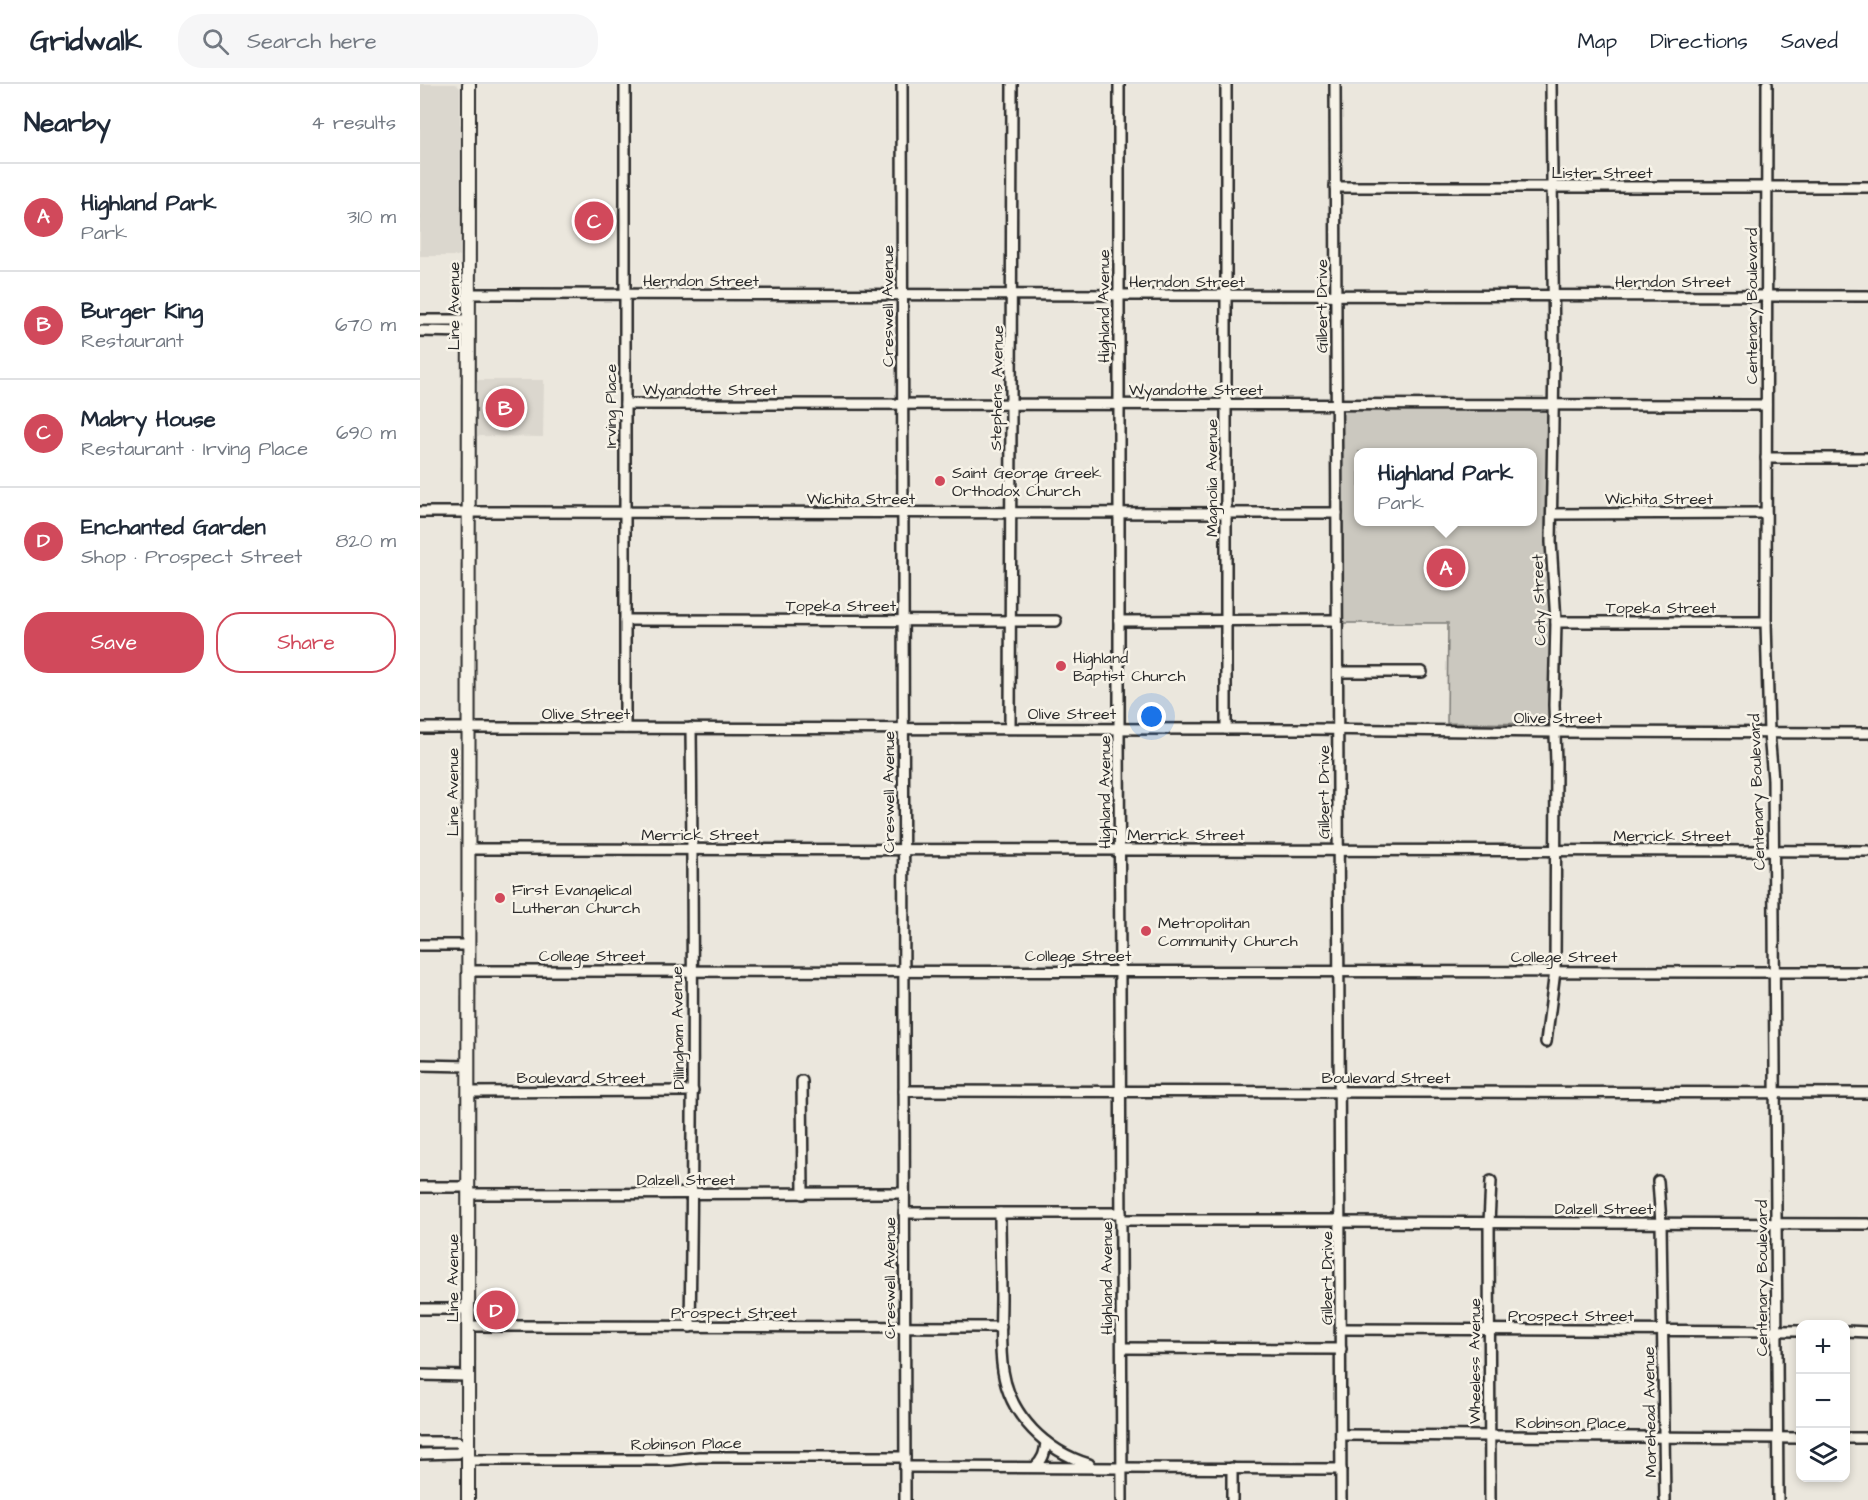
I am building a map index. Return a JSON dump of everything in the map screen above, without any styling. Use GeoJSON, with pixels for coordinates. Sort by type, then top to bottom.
{"type":"FeatureCollection","features":[{"type":"Feature","properties":{"kind":"main road","name":"Line Avenue"},"geometry":{"type":"LineString","coordinates":[[468,1500],[469,84]]}},
{"type":"Feature","properties":{"kind":"street","name":"Irving Place"},"geometry":{"type":"LineString","coordinates":[[625,84],[625,728]]}},
{"type":"Feature","properties":{"kind":"street","name":"Creswell Avenue"},"geometry":{"type":"LineString","coordinates":[[902,84],[905,1500]]}},
{"type":"Feature","properties":{"kind":"street","name":"Stephens Avenue"},"geometry":{"type":"LineString","coordinates":[[1010,728],[1012,84]]}},
{"type":"Feature","properties":{"kind":"street","name":"Highland Avenue"},"geometry":{"type":"LineString","coordinates":[[1119,84],[1122,1500]]}},
{"type":"Feature","properties":{"kind":"street","name":"Magnolia Avenue"},"geometry":{"type":"LineString","coordinates":[[1226,84],[1226,729]]}},
{"type":"Feature","properties":{"kind":"street","name":"Gilbert Drive"},"geometry":{"type":"LineString","coordinates":[[1335,84],[1341,1500]]}},
{"type":"Feature","properties":{"kind":"street","name":"Coty Street"},"geometry":{"type":"LineString","coordinates":[[1546,1042],[1555,971],[1556,622],[1552,563],[1551,84]]}},
{"type":"Feature","properties":{"kind":"street","name":"Centenary Boulevard"},"geometry":{"type":"LineString","coordinates":[[1767,84],[1766,622],[1769,733],[1773,779],[1778,1500]]}},
{"type":"Feature","properties":{"kind":"street","name":"Lister Street"},"geometry":{"type":"LineString","coordinates":[[1335,187],[1868,187]]}},
{"type":"Feature","properties":{"kind":"street","name":"Herndon Street"},"geometry":{"type":"LineString","coordinates":[[470,294],[1868,296]]}},
{"type":"Feature","properties":{"kind":"street"},"geometry":{"type":"LineString","coordinates":[[420,320],[470,326]]}},
{"type":"Feature","properties":{"kind":"street"},"geometry":{"type":"LineString","coordinates":[[420,331],[470,326]]}},
{"type":"Feature","properties":{"kind":"street","name":"Wyandotte Street"},"geometry":{"type":"LineString","coordinates":[[625,404],[1766,405]]}},
{"type":"Feature","properties":{"kind":"street"},"geometry":{"type":"LineString","coordinates":[[1766,458],[1868,458]]}},
{"type":"Feature","properties":{"kind":"street","name":"Wichita Street"},"geometry":{"type":"LineString","coordinates":[[420,512],[1337,513]]}},
{"type":"Feature","properties":{"kind":"street","name":"Wichita Street"},"geometry":{"type":"LineString","coordinates":[[1552,514],[1766,513]]}},
{"type":"Feature","properties":{"kind":"street","name":"Topeka Street"},"geometry":{"type":"LineString","coordinates":[[625,620],[1056,621]]}},
{"type":"Feature","properties":{"kind":"street"},"geometry":{"type":"LineString","coordinates":[[1119,621],[1338,620]]}},
{"type":"Feature","properties":{"kind":"street","name":"Topeka Street"},"geometry":{"type":"LineString","coordinates":[[1556,622],[1766,622]]}},
{"type":"Feature","properties":{"kind":"street"},"geometry":{"type":"LineString","coordinates":[[1338,672],[1422,672]]}},
{"type":"Feature","properties":{"kind":"street","name":"Olive Street"},"geometry":{"type":"LineString","coordinates":[[420,728],[1338,729],[1868,733]]}},
{"type":"Feature","properties":{"kind":"street","name":"Dillingham Avenue"},"geometry":{"type":"LineString","coordinates":[[690,1327],[693,1091],[691,728]]}},
{"type":"Feature","properties":{"kind":"street","name":"Merrick Street"},"geometry":{"type":"LineString","coordinates":[[469,849],[1868,851]]}},
{"type":"Feature","properties":{"kind":"street"},"geometry":{"type":"LineString","coordinates":[[420,945],[469,945]]}},
{"type":"Feature","properties":{"kind":"street","name":"College Street"},"geometry":{"type":"LineString","coordinates":[[469,971],[1868,972]]}},
{"type":"Feature","properties":{"kind":"street"},"geometry":{"type":"LineString","coordinates":[[420,1065],[468,1066]]}},
{"type":"Feature","properties":{"kind":"street"},"geometry":{"type":"LineString","coordinates":[[802,1081],[803,1194]]}},
{"type":"Feature","properties":{"kind":"street","name":"Boulevard Street"},"geometry":{"type":"LineString","coordinates":[[468,1092],[693,1091]]}},
{"type":"Feature","properties":{"kind":"street","name":"Boulevard Street"},"geometry":{"type":"LineString","coordinates":[[904,1091],[1868,1093]]}},
{"type":"Feature","properties":{"kind":"street","name":"Wheeless Avenue"},"geometry":{"type":"LineString","coordinates":[[1490,1500],[1488,1330],[1491,1181]]}},
{"type":"Feature","properties":{"kind":"street","name":"Morehead Avenue"},"geometry":{"type":"LineString","coordinates":[[1658,1181],[1661,1223],[1665,1500]]}},
{"type":"Feature","properties":{"kind":"street","name":"Dalzell Street"},"geometry":{"type":"LineString","coordinates":[[420,1188],[468,1191],[692,1194],[904,1193]]}},
{"type":"Feature","properties":{"kind":"street","name":"Dalzell Street"},"geometry":{"type":"LineString","coordinates":[[904,1214],[1340,1221],[1868,1224]]}},
{"type":"Feature","properties":{"kind":"street"},"geometry":{"type":"LineString","coordinates":[[1000,1214],[1000,1327],[1002,1361],[1008,1390],[1025,1421],[1046,1442],[1070,1457],[1099,1467]]}},
{"type":"Feature","properties":{"kind":"street"},"geometry":{"type":"LineString","coordinates":[[420,1309],[468,1309]]}},
{"type":"Feature","properties":{"kind":"street","name":"Prospect Street"},"geometry":{"type":"LineString","coordinates":[[468,1326],[1000,1327]]}},
{"type":"Feature","properties":{"kind":"street","name":"Prospect Street"},"geometry":{"type":"LineString","coordinates":[[1341,1329],[1796,1331]]}},
{"type":"Feature","properties":{"kind":"street"},"geometry":{"type":"LineString","coordinates":[[1850,1331],[1868,1332]]}},
{"type":"Feature","properties":{"kind":"street"},"geometry":{"type":"LineString","coordinates":[[1122,1348],[1341,1349]]}},
{"type":"Feature","properties":{"kind":"street"},"geometry":{"type":"LineString","coordinates":[[420,1375],[467,1376]]}},
{"type":"Feature","properties":{"kind":"street","name":"Robinson Place"},"geometry":{"type":"LineString","coordinates":[[1341,1436],[1796,1438]]}},
{"type":"Feature","properties":{"kind":"street"},"geometry":{"type":"LineString","coordinates":[[1850,1438],[1868,1438]]}},
{"type":"Feature","properties":{"kind":"street","name":"Robinson Place"},"geometry":{"type":"LineString","coordinates":[[420,1442],[458,1442],[467,1452]]}},
{"type":"Feature","properties":{"kind":"street"},"geometry":{"type":"LineString","coordinates":[[1035,1467],[1046,1451],[1046,1442]]}},
{"type":"Feature","properties":{"kind":"street","name":"Robinson Place"},"geometry":{"type":"LineString","coordinates":[[420,1454],[467,1452],[670,1460],[699,1457],[1035,1467],[1341,1469]]}},
{"type":"Feature","properties":{"kind":"street"},"geometry":{"type":"LineString","coordinates":[[1232,1468],[1232,1500]]}},
{"type":"Feature","properties":{"kind":"shaded area"},"geometry":{"type":"Polygon","coordinates":[[[420,84],[456,84],[460,88],[460,256],[420,256],[420,84]]]}},
{"type":"Feature","properties":{"kind":"shaded area"},"geometry":{"type":"Polygon","coordinates":[[[477,380],[544,380],[543,437],[477,436],[477,380]]]}},
{"type":"Feature","properties":{"kind":"shaded area"},"geometry":{"type":"Polygon","coordinates":[[[1551,406],[1550,724],[1447,723],[1448,623],[1342,623],[1341,407],[1551,406]]]}},
{"type":"Feature","properties":{"kind":"place","name":"Mabry House"},"geometry":{"type":"Point","coordinates":[594,221]}},
{"type":"Feature","properties":{"kind":"place","name":"Burger King"},"geometry":{"type":"Point","coordinates":[505,408]}},
{"type":"Feature","properties":{"kind":"place","name":"Saint George Greek Orthodox Church"},"geometry":{"type":"Point","coordinates":[940,481]}},
{"type":"Feature","properties":{"kind":"place","name":"Highland Park"},"geometry":{"type":"Point","coordinates":[1446,568]}},
{"type":"Feature","properties":{"kind":"place","name":"Highland Baptist Church"},"geometry":{"type":"Point","coordinates":[1061,666]}},
{"type":"Feature","properties":{"kind":"place","name":"First Evangelical Lutheran Church"},"geometry":{"type":"Point","coordinates":[500,898]}},
{"type":"Feature","properties":{"kind":"place","name":"Metropolitan Community Church"},"geometry":{"type":"Point","coordinates":[1146,931]}},
{"type":"Feature","properties":{"kind":"place","name":"Enchanted Garden"},"geometry":{"type":"Point","coordinates":[496,1310]}}]}
